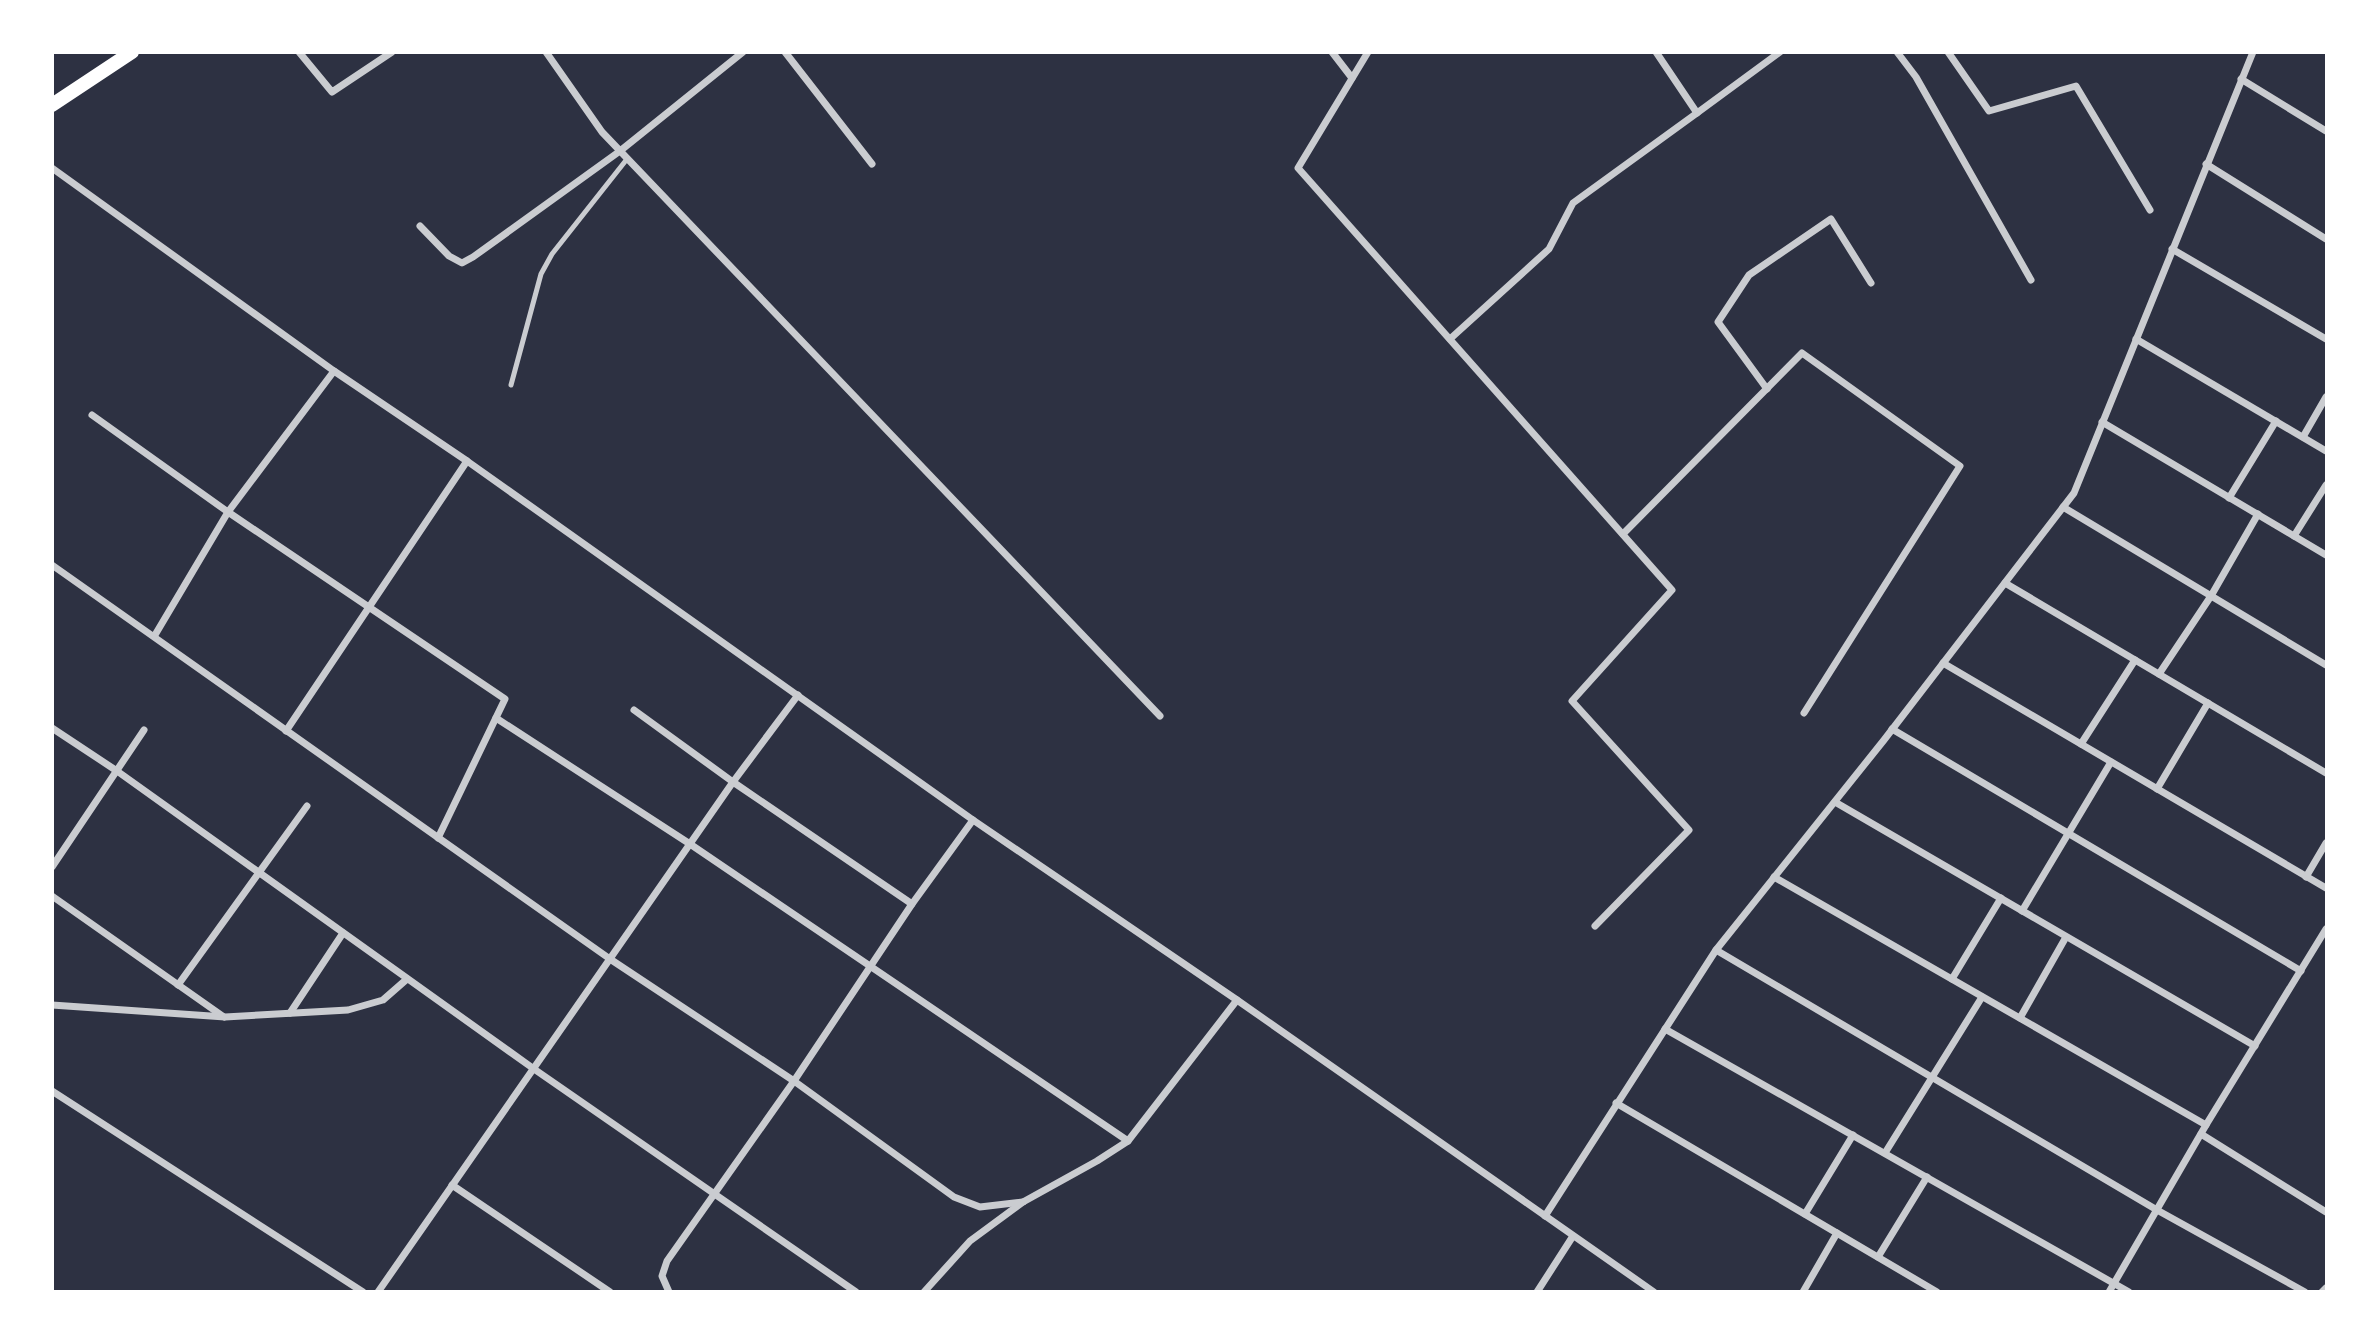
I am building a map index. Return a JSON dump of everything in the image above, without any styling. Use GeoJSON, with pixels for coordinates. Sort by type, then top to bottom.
{"type":"FeatureCollection","features":[{"type":"Feature","properties":{"kind":"main road"},"geometry":{"type":"LineString","coordinates":[[52,105],[132,52]]}},
{"type":"Feature","properties":{"kind":"street"},"geometry":{"type":"LineString","coordinates":[[299,52],[332,92],[392,52]]}},
{"type":"Feature","properties":{"kind":"street"},"geometry":{"type":"LineString","coordinates":[[546,52],[602,132],[1160,716]]}},
{"type":"Feature","properties":{"kind":"street"},"geometry":{"type":"LineString","coordinates":[[420,226],[450,256],[462,263],[620,151],[743,52]]}},
{"type":"Feature","properties":{"kind":"street"},"geometry":{"type":"LineString","coordinates":[[785,52],[872,164]]}},
{"type":"Feature","properties":{"kind":"street"},"geometry":{"type":"LineString","coordinates":[[1332,52],[1352,78]]}},
{"type":"Feature","properties":{"kind":"street"},"geometry":{"type":"LineString","coordinates":[[1368,52],[1298,168],[1672,590],[1572,701],[1689,830],[1595,926]]}},
{"type":"Feature","properties":{"kind":"street"},"geometry":{"type":"LineString","coordinates":[[1656,52],[1697,113]]}},
{"type":"Feature","properties":{"kind":"street"},"geometry":{"type":"LineString","coordinates":[[1450,339],[1549,249],[1573,204],[1780,52]]}},
{"type":"Feature","properties":{"kind":"street"},"geometry":{"type":"LineString","coordinates":[[1897,52],[1916,77],[2031,280]]}},
{"type":"Feature","properties":{"kind":"street"},"geometry":{"type":"LineString","coordinates":[[1948,52],[1989,111],[2076,86],[2150,210]]}},
{"type":"Feature","properties":{"kind":"street"},"geometry":{"type":"LineString","coordinates":[[1545,1216],[1716,950],[1835,802],[2074,493],[2253,52]]}},
{"type":"Feature","properties":{"kind":"street"},"geometry":{"type":"LineString","coordinates":[[2241,79],[2326,131]]}},
{"type":"Feature","properties":{"kind":"street"},"geometry":{"type":"LineString","coordinates":[[2206,164],[2326,239]]}},
{"type":"Feature","properties":{"kind":"street"},"geometry":{"type":"LineString","coordinates":[[52,168],[334,372],[467,461],[973,820],[1237,1000],[1654,1292]]}},
{"type":"Feature","properties":{"kind":"street"},"geometry":{"type":"LineString","coordinates":[[1767,389],[1718,322],[1749,275],[1831,219],[1871,283]]}},
{"type":"Feature","properties":{"kind":"street"},"geometry":{"type":"LineString","coordinates":[[2172,249],[2326,340]]}},
{"type":"Feature","properties":{"kind":"street"},"geometry":{"type":"LineString","coordinates":[[2136,339],[2326,450]]}},
{"type":"Feature","properties":{"kind":"street"},"geometry":{"type":"LineString","coordinates":[[1623,534],[1802,353],[1961,466],[1804,713]]}},
{"type":"Feature","properties":{"kind":"street"},"geometry":{"type":"LineString","coordinates":[[155,635],[228,512],[334,372]]}},
{"type":"Feature","properties":{"kind":"street"},"geometry":{"type":"LineString","coordinates":[[2303,437],[2326,397]]}},
{"type":"Feature","properties":{"kind":"street"},"geometry":{"type":"LineString","coordinates":[[92,415],[228,512],[505,699],[438,838]]}},
{"type":"Feature","properties":{"kind":"street"},"geometry":{"type":"LineString","coordinates":[[2229,498],[2276,421]]}},
{"type":"Feature","properties":{"kind":"street"},"geometry":{"type":"LineString","coordinates":[[2102,422],[2326,555]]}},
{"type":"Feature","properties":{"kind":"street"},"geometry":{"type":"LineString","coordinates":[[286,731],[467,461]]}},
{"type":"Feature","properties":{"kind":"street"},"geometry":{"type":"LineString","coordinates":[[2294,536],[2326,485]]}},
{"type":"Feature","properties":{"kind":"street"},"geometry":{"type":"LineString","coordinates":[[2063,507],[2326,664]]}},
{"type":"Feature","properties":{"kind":"street"},"geometry":{"type":"LineString","coordinates":[[2159,674],[2211,596],[2258,514]]}},
{"type":"Feature","properties":{"kind":"street"},"geometry":{"type":"LineString","coordinates":[[52,565],[155,635],[286,731],[610,959],[794,1081],[954,1197],[980,1207],[1023,1202]]}},
{"type":"Feature","properties":{"kind":"street"},"geometry":{"type":"LineString","coordinates":[[2005,583],[2326,773]]}},
{"type":"Feature","properties":{"kind":"street"},"geometry":{"type":"LineString","coordinates":[[2081,744],[2135,660]]}},
{"type":"Feature","properties":{"kind":"street"},"geometry":{"type":"LineString","coordinates":[[1943,663],[2326,888]]}},
{"type":"Feature","properties":{"kind":"street"},"geometry":{"type":"LineString","coordinates":[[378,1292],[733,782],[798,695]]}},
{"type":"Feature","properties":{"kind":"street"},"geometry":{"type":"LineString","coordinates":[[2157,789],[2208,703]]}},
{"type":"Feature","properties":{"kind":"street"},"geometry":{"type":"LineString","coordinates":[[634,709],[733,782],[912,904]]}},
{"type":"Feature","properties":{"kind":"street"},"geometry":{"type":"LineString","coordinates":[[496,718],[690,844],[1128,1141]]}},
{"type":"Feature","properties":{"kind":"street"},"geometry":{"type":"LineString","coordinates":[[52,728],[117,771],[534,1069],[856,1292]]}},
{"type":"Feature","properties":{"kind":"street"},"geometry":{"type":"LineString","coordinates":[[1892,729],[2301,971]]}},
{"type":"Feature","properties":{"kind":"street"},"geometry":{"type":"LineString","coordinates":[[52,867],[144,730]]}},
{"type":"Feature","properties":{"kind":"street"},"geometry":{"type":"LineString","coordinates":[[2022,911],[2111,762]]}},
{"type":"Feature","properties":{"kind":"street"},"geometry":{"type":"LineString","coordinates":[[1835,802],[2255,1046]]}},
{"type":"Feature","properties":{"kind":"street"},"geometry":{"type":"LineString","coordinates":[[178,985],[307,806]]}},
{"type":"Feature","properties":{"kind":"street"},"geometry":{"type":"LineString","coordinates":[[669,1292],[662,1276],[667,1261],[794,1081],[912,904],[973,820]]}},
{"type":"Feature","properties":{"kind":"street"},"geometry":{"type":"LineString","coordinates":[[2306,877],[2326,843]]}},
{"type":"Feature","properties":{"kind":"street"},"geometry":{"type":"LineString","coordinates":[[1774,877],[2206,1125]]}},
{"type":"Feature","properties":{"kind":"street"},"geometry":{"type":"LineString","coordinates":[[52,897],[225,1017]]}},
{"type":"Feature","properties":{"kind":"street"},"geometry":{"type":"LineString","coordinates":[[1952,979],[2001,898]]}},
{"type":"Feature","properties":{"kind":"street"},"geometry":{"type":"LineString","coordinates":[[2109,1292],[2206,1125],[2326,929]]}},
{"type":"Feature","properties":{"kind":"street"},"geometry":{"type":"LineString","coordinates":[[290,1013],[343,933]]}},
{"type":"Feature","properties":{"kind":"street"},"geometry":{"type":"LineString","coordinates":[[2020,1018],[2066,937]]}},
{"type":"Feature","properties":{"kind":"street"},"geometry":{"type":"LineString","coordinates":[[1716,950],[2157,1210],[2305,1292]]}},
{"type":"Feature","properties":{"kind":"street"},"geometry":{"type":"LineString","coordinates":[[52,1005],[225,1017],[348,1010],[383,1000],[407,979]]}},
{"type":"Feature","properties":{"kind":"street"},"geometry":{"type":"LineString","coordinates":[[1885,1153],[1982,997]]}},
{"type":"Feature","properties":{"kind":"street"},"geometry":{"type":"LineString","coordinates":[[924,1292],[970,1241],[1023,1202],[1128,1141],[1237,1000]]}},
{"type":"Feature","properties":{"kind":"street"},"geometry":{"type":"LineString","coordinates":[[1665,1029],[2129,1292]]}},
{"type":"Feature","properties":{"kind":"street"},"geometry":{"type":"LineString","coordinates":[[52,1091],[363,1292]]}},
{"type":"Feature","properties":{"kind":"street"},"geometry":{"type":"LineString","coordinates":[[1616,1103],[1937,1292]]}},
{"type":"Feature","properties":{"kind":"street"},"geometry":{"type":"LineString","coordinates":[[2201,1134],[2326,1212]]}},
{"type":"Feature","properties":{"kind":"street"},"geometry":{"type":"LineString","coordinates":[[1805,1214],[1853,1135]]}},
{"type":"Feature","properties":{"kind":"street"},"geometry":{"type":"LineString","coordinates":[[1878,1256],[1927,1177]]}},
{"type":"Feature","properties":{"kind":"street"},"geometry":{"type":"LineString","coordinates":[[452,1185],[611,1292]]}},
{"type":"Feature","properties":{"kind":"street"},"geometry":{"type":"LineString","coordinates":[[1803,1292],[1837,1233]]}},
{"type":"Feature","properties":{"kind":"street"},"geometry":{"type":"LineString","coordinates":[[1538,1292],[1573,1236]]}},
{"type":"Feature","properties":{"kind":"street"},"geometry":{"type":"LineString","coordinates":[[2322,1292],[2326,1288]]}},
{"type":"Feature","properties":{"kind":"lane"},"geometry":{"type":"LineString","coordinates":[[511,385],[541,274],[552,254],[627,159]]}}]}
